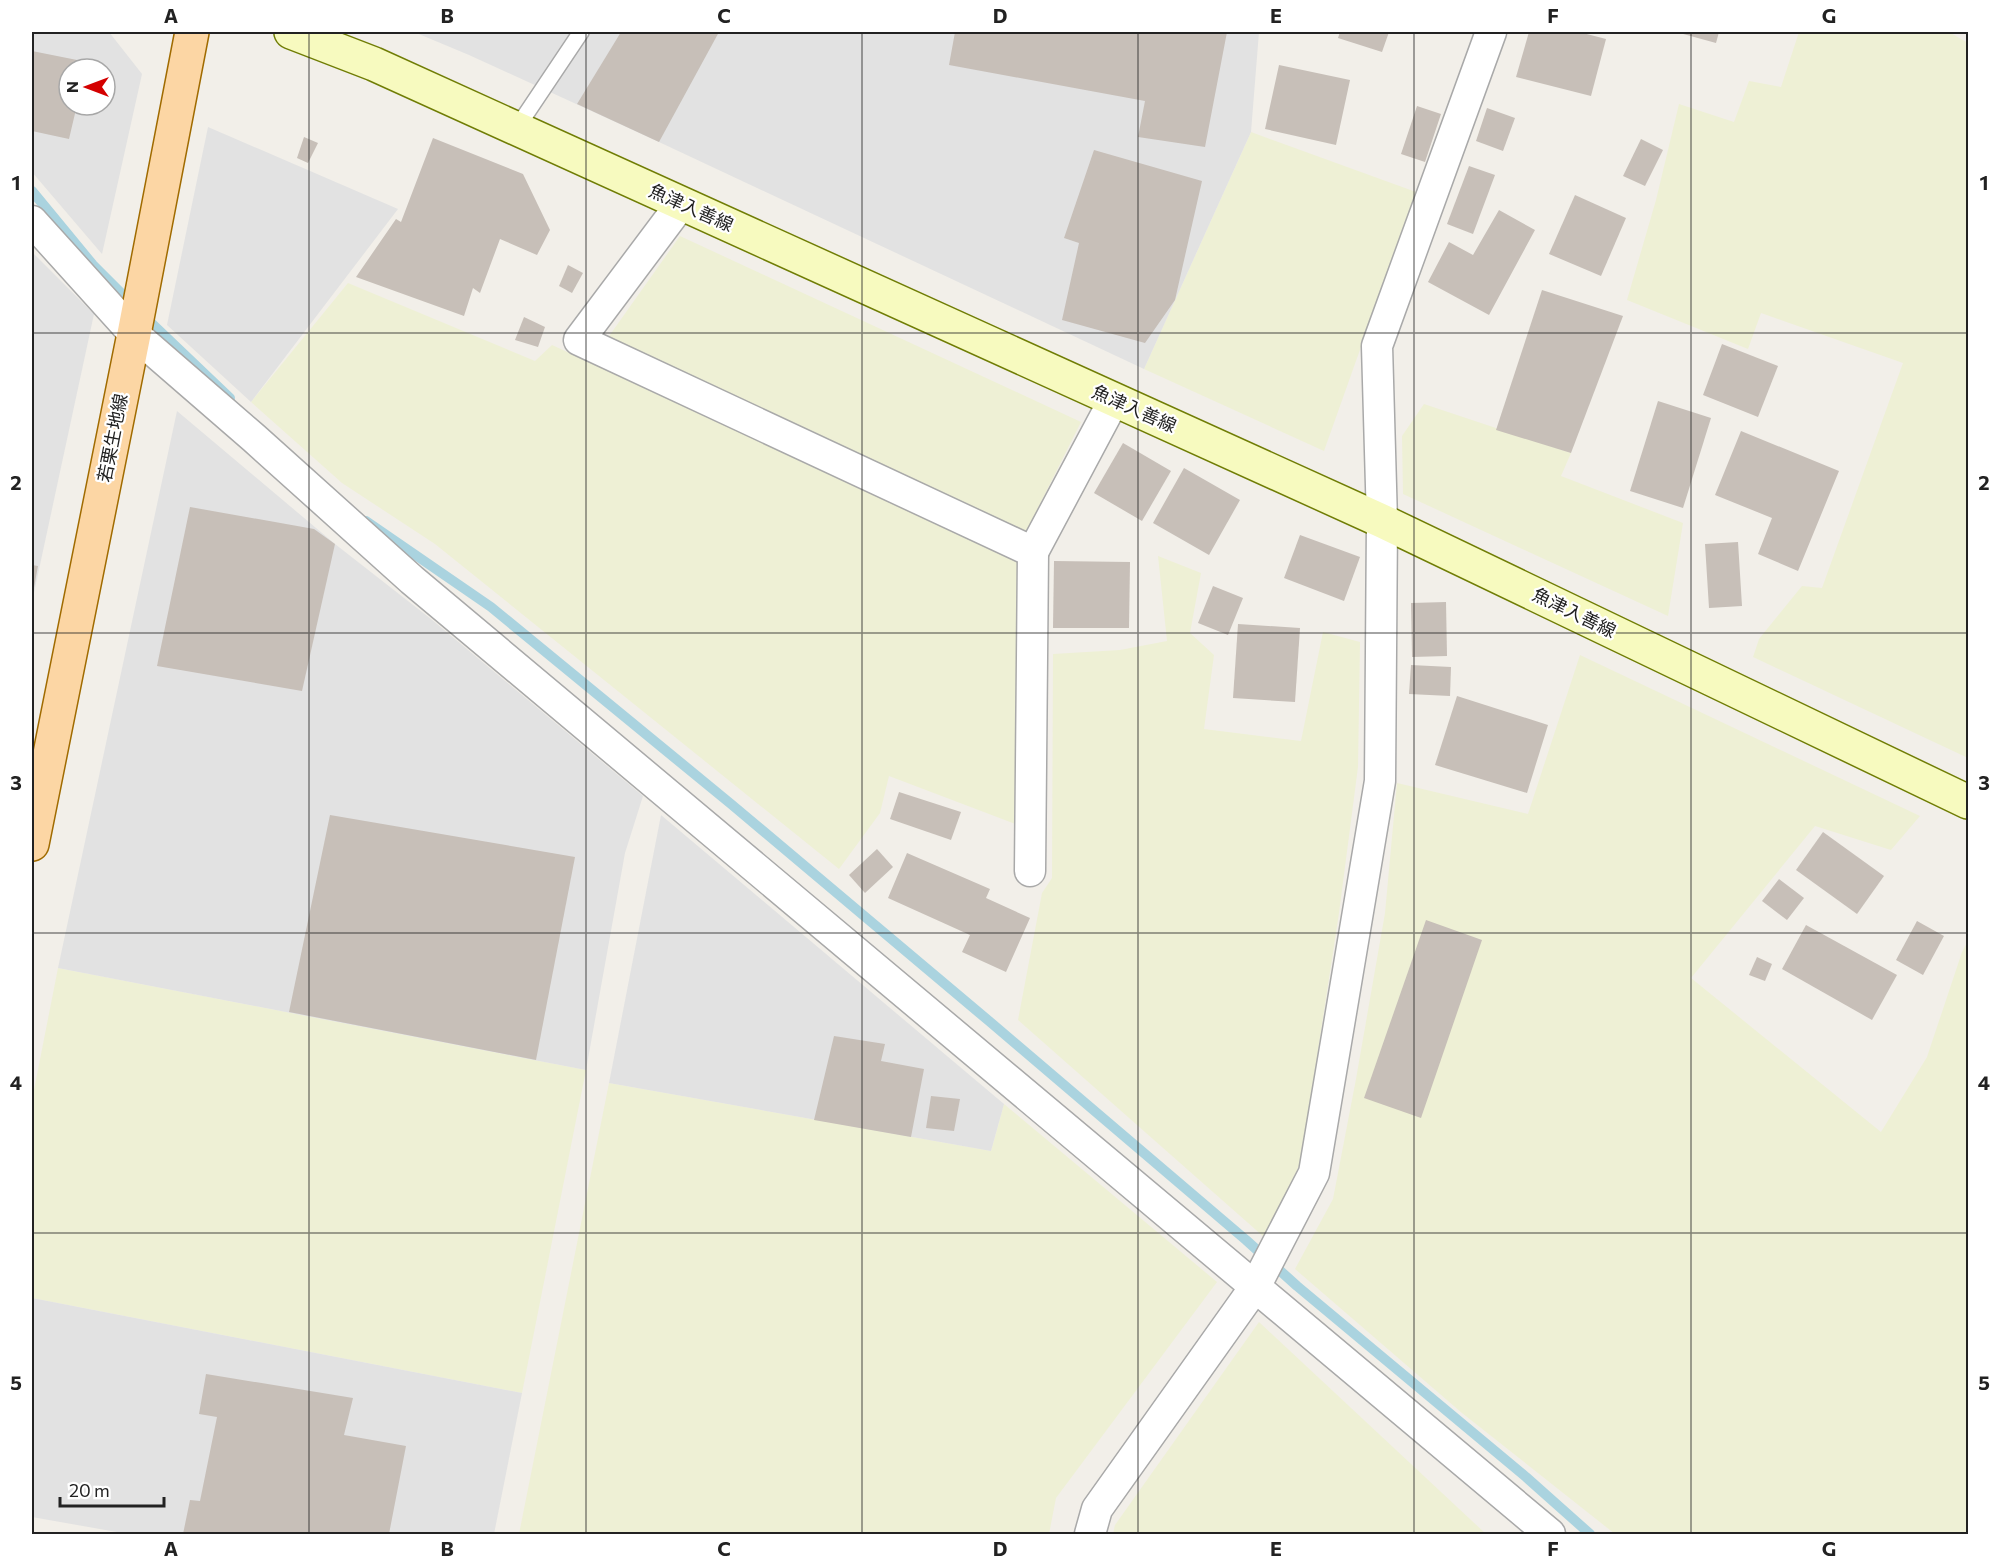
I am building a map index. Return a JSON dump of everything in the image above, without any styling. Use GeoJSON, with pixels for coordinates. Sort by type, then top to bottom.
{"type":"FeatureCollection","features":[{"type":"Feature","properties":{"kind":"main road","name":"若栗生地線"},"geometry":{"type":"LineString","coordinates":[[32,844],[192,32]]}},
{"type":"Feature","properties":{"kind":"main road","name":"魚津入善線"},"geometry":{"type":"LineString","coordinates":[[291,32],[374,64],[1382,521],[1968,802]]}},
{"type":"Feature","properties":{"kind":"street"},"geometry":{"type":"LineString","coordinates":[[1090,1534],[1097,1509],[1255,1287],[1314,1173],[1380,781],[1382,521],[1377,346],[1491,32]]}},
{"type":"Feature","properties":{"kind":"street"},"geometry":{"type":"LineString","coordinates":[[681,204],[579,340],[1033,552]]}},
{"type":"Feature","properties":{"kind":"street"},"geometry":{"type":"LineString","coordinates":[[32,221],[134,334],[412,580],[1550,1534]]}},
{"type":"Feature","properties":{"kind":"street"},"geometry":{"type":"LineString","coordinates":[[1030,871],[1033,552],[1114,400]]}},
{"type":"Feature","properties":{"kind":"lane"},"geometry":{"type":"LineString","coordinates":[[516,129],[581,32]]}},
{"type":"Feature","properties":{"kind":"green space"},"geometry":{"type":"Polygon","coordinates":[[[1799,32],[1949,32],[1968,43],[1968,758],[1753,657],[1759,639],[1802,586],[1822,588],[1903,363],[1761,313],[1748,349],[1627,300],[1656,200],[1679,104],[1734,122],[1749,81],[1781,87],[1799,32]]]}},
{"type":"Feature","properties":{"kind":"green space"},"geometry":{"type":"Polygon","coordinates":[[[1251,132],[1416,192],[1324,451],[1144,369],[1251,132]]]}},
{"type":"Feature","properties":{"kind":"green space"},"geometry":{"type":"Polygon","coordinates":[[[680,236],[1081,422],[1025,534],[607,339],[680,236]]]}},
{"type":"Feature","properties":{"kind":"green space"},"geometry":{"type":"Polygon","coordinates":[[[348,283],[535,361],[552,345],[1022,560],[1018,825],[889,776],[880,813],[839,869],[435,544],[342,483],[251,402],[348,283]]]}},
{"type":"Feature","properties":{"kind":"green space"},"geometry":{"type":"Polygon","coordinates":[[[1424,404],[1571,453],[1561,476],[1683,523],[1668,616],[1403,494],[1402,436],[1424,404]]]}},
{"type":"Feature","properties":{"kind":"green space"},"geometry":{"type":"Polygon","coordinates":[[[1158,556],[1201,573],[1190,633],[1214,655],[1204,729],[1301,741],[1323,632],[1360,642],[1358,767],[1339,913],[1301,1162],[1264,1237],[1018,1020],[1042,893],[1052,878],[1053,654],[1120,650],[1167,641],[1158,556]]]}},
{"type":"Feature","properties":{"kind":"green space"},"geometry":{"type":"Polygon","coordinates":[[[1580,655],[1920,816],[1891,850],[1815,826],[1691,978],[1881,1132],[1927,1057],[1962,952],[1968,941],[1968,1534],[1615,1534],[1462,1413],[1295,1269],[1333,1199],[1385,913],[1397,783],[1528,814],[1580,655]]]}},
{"type":"Feature","properties":{"kind":"green space"},"geometry":{"type":"Polygon","coordinates":[[[58,968],[586,1070],[522,1393],[32,1298],[32,1100],[58,968]]]}},
{"type":"Feature","properties":{"kind":"green space"},"geometry":{"type":"Polygon","coordinates":[[[609,1083],[991,1151],[1004,1104],[1217,1282],[1056,1498],[1049,1534],[519,1534],[609,1083]]]}},
{"type":"Feature","properties":{"kind":"green space"},"geometry":{"type":"Polygon","coordinates":[[[1259,1322],[1486,1534],[1113,1534],[1115,1525],[1259,1322]]]}},
{"type":"Feature","properties":{"kind":"shaded area"},"geometry":{"type":"Polygon","coordinates":[[[32,32],[109,32],[142,74],[102,254],[32,172],[32,32]]]}},
{"type":"Feature","properties":{"kind":"shaded area"},"geometry":{"type":"Polygon","coordinates":[[[414,32],[1259,32],[1251,132],[1144,369],[659,142],[414,32]]]}},
{"type":"Feature","properties":{"kind":"shaded area"},"geometry":{"type":"Polygon","coordinates":[[[208,127],[398,209],[251,402],[167,325],[208,127]]]}},
{"type":"Feature","properties":{"kind":"shaded area"},"geometry":{"type":"Polygon","coordinates":[[[32,252],[94,314],[32,602],[32,252]]]}},
{"type":"Feature","properties":{"kind":"shaded area"},"geometry":{"type":"Polygon","coordinates":[[[177,411],[335,544],[431,619],[643,796],[625,853],[586,1070],[58,968],[177,411]]]}},
{"type":"Feature","properties":{"kind":"shaded area"},"geometry":{"type":"Polygon","coordinates":[[[661,815],[1004,1104],[991,1151],[609,1083],[661,815]]]}},
{"type":"Feature","properties":{"kind":"shaded area"},"geometry":{"type":"Polygon","coordinates":[[[32,1298],[522,1393],[494,1534],[128,1534],[32,1517],[32,1298]]]}},
{"type":"Feature","properties":{"kind":"building"},"geometry":{"type":"Polygon","coordinates":[[[621,32],[719,32],[659,142],[577,104],[621,32]]]}},
{"type":"Feature","properties":{"kind":"building"},"geometry":{"type":"Polygon","coordinates":[[[955,32],[1227,32],[1205,147],[1138,137],[1145,101],[949,65],[955,32]]]}},
{"type":"Feature","properties":{"kind":"building"},"geometry":{"type":"Polygon","coordinates":[[[1340,32],[1389,32],[1382,52],[1338,38],[1340,32]]]}},
{"type":"Feature","properties":{"kind":"building"},"geometry":{"type":"Polygon","coordinates":[[[1529,32],[1579,32],[1606,39],[1591,96],[1516,77],[1529,32]]]}},
{"type":"Feature","properties":{"kind":"building"},"geometry":{"type":"Polygon","coordinates":[[[1676,32],[1719,32],[1716,43],[1676,32]]]}},
{"type":"Feature","properties":{"kind":"building"},"geometry":{"type":"Polygon","coordinates":[[[32,51],[62,57],[57,57],[57,117],[74,117],[69,139],[32,131],[32,51]]]}},
{"type":"Feature","properties":{"kind":"building"},"geometry":{"type":"Polygon","coordinates":[[[1279,65],[1350,80],[1336,145],[1265,129],[1279,65]]]}},
{"type":"Feature","properties":{"kind":"building"},"geometry":{"type":"Polygon","coordinates":[[[1417,106],[1441,114],[1425,162],[1401,154],[1417,106]]]}},
{"type":"Feature","properties":{"kind":"building"},"geometry":{"type":"Polygon","coordinates":[[[1487,108],[1515,118],[1503,151],[1476,141],[1487,108]]]}},
{"type":"Feature","properties":{"kind":"building"},"geometry":{"type":"Polygon","coordinates":[[[304,137],[318,143],[308,163],[297,158],[304,137]]]}},
{"type":"Feature","properties":{"kind":"building"},"geometry":{"type":"Polygon","coordinates":[[[433,138],[523,174],[550,230],[537,255],[500,239],[480,293],[473,288],[464,316],[356,277],[396,219],[401,222],[433,138]]]}},
{"type":"Feature","properties":{"kind":"building"},"geometry":{"type":"Polygon","coordinates":[[[1641,139],[1663,150],[1645,186],[1623,176],[1641,139]]]}},
{"type":"Feature","properties":{"kind":"building"},"geometry":{"type":"Polygon","coordinates":[[[1094,150],[1202,181],[1175,300],[1145,343],[1062,320],[1079,243],[1064,238],[1094,150]]]}},
{"type":"Feature","properties":{"kind":"building"},"geometry":{"type":"Polygon","coordinates":[[[1469,166],[1495,175],[1473,234],[1447,224],[1469,166]]]}},
{"type":"Feature","properties":{"kind":"building"},"geometry":{"type":"Polygon","coordinates":[[[1575,195],[1626,218],[1601,276],[1549,254],[1575,195]]]}},
{"type":"Feature","properties":{"kind":"building"},"geometry":{"type":"Polygon","coordinates":[[[1499,210],[1535,230],[1489,315],[1428,282],[1449,242],[1473,255],[1499,210]]]}},
{"type":"Feature","properties":{"kind":"building"},"geometry":{"type":"Polygon","coordinates":[[[568,265],[583,273],[572,293],[559,286],[568,265]]]}},
{"type":"Feature","properties":{"kind":"building"},"geometry":{"type":"Polygon","coordinates":[[[1542,290],[1623,316],[1571,453],[1496,430],[1542,290]]]}},
{"type":"Feature","properties":{"kind":"building"},"geometry":{"type":"Polygon","coordinates":[[[524,317],[545,327],[538,347],[515,340],[524,317]]]}},
{"type":"Feature","properties":{"kind":"building"},"geometry":{"type":"Polygon","coordinates":[[[1722,344],[1778,366],[1758,417],[1703,395],[1722,344]]]}},
{"type":"Feature","properties":{"kind":"building"},"geometry":{"type":"Polygon","coordinates":[[[1658,401],[1711,418],[1683,508],[1630,491],[1658,401]]]}},
{"type":"Feature","properties":{"kind":"building"},"geometry":{"type":"Polygon","coordinates":[[[1741,431],[1839,471],[1798,571],[1758,554],[1772,518],[1715,495],[1741,431]]]}},
{"type":"Feature","properties":{"kind":"building"},"geometry":{"type":"Polygon","coordinates":[[[1123,443],[1171,471],[1142,521],[1094,493],[1123,443]]]}},
{"type":"Feature","properties":{"kind":"building"},"geometry":{"type":"Polygon","coordinates":[[[1184,468],[1240,500],[1209,555],[1153,523],[1184,468]]]}},
{"type":"Feature","properties":{"kind":"building"},"geometry":{"type":"Polygon","coordinates":[[[190,507],[314,529],[335,544],[302,691],[157,666],[190,507]]]}},
{"type":"Feature","properties":{"kind":"building"},"geometry":{"type":"Polygon","coordinates":[[[1300,535],[1360,557],[1344,601],[1284,578],[1300,535]]]}},
{"type":"Feature","properties":{"kind":"building"},"geometry":{"type":"Polygon","coordinates":[[[1738,542],[1742,606],[1709,608],[1705,544],[1738,542]]]}},
{"type":"Feature","properties":{"kind":"building"},"geometry":{"type":"Polygon","coordinates":[[[1054,561],[1130,562],[1129,628],[1053,628],[1054,561]]]}},
{"type":"Feature","properties":{"kind":"building"},"geometry":{"type":"Polygon","coordinates":[[[32,565],[38,566],[33,593],[32,593],[32,565]]]}},
{"type":"Feature","properties":{"kind":"building"},"geometry":{"type":"Polygon","coordinates":[[[1213,586],[1243,598],[1228,635],[1198,623],[1213,586]]]}},
{"type":"Feature","properties":{"kind":"building"},"geometry":{"type":"Polygon","coordinates":[[[1446,602],[1447,656],[1412,657],[1411,603],[1446,602]]]}},
{"type":"Feature","properties":{"kind":"building"},"geometry":{"type":"Polygon","coordinates":[[[1238,624],[1300,628],[1295,702],[1233,698],[1238,624]]]}},
{"type":"Feature","properties":{"kind":"building"},"geometry":{"type":"Polygon","coordinates":[[[1411,665],[1451,667],[1450,696],[1409,694],[1411,665]]]}},
{"type":"Feature","properties":{"kind":"building"},"geometry":{"type":"Polygon","coordinates":[[[1457,696],[1548,725],[1527,793],[1435,765],[1457,696]]]}},
{"type":"Feature","properties":{"kind":"building"},"geometry":{"type":"Polygon","coordinates":[[[899,792],[961,812],[951,840],[890,819],[899,792]]]}},
{"type":"Feature","properties":{"kind":"building"},"geometry":{"type":"Polygon","coordinates":[[[330,815],[575,857],[536,1060],[289,1012],[330,815]]]}},
{"type":"Feature","properties":{"kind":"building"},"geometry":{"type":"Polygon","coordinates":[[[1823,832],[1884,876],[1857,914],[1796,870],[1823,832]]]}},
{"type":"Feature","properties":{"kind":"building"},"geometry":{"type":"Polygon","coordinates":[[[877,849],[893,867],[865,893],[849,875],[877,849]]]}},
{"type":"Feature","properties":{"kind":"building"},"geometry":{"type":"Polygon","coordinates":[[[907,853],[990,889],[986,898],[1030,918],[1006,972],[962,952],[970,935],[888,898],[907,853]]]}},
{"type":"Feature","properties":{"kind":"building"},"geometry":{"type":"Polygon","coordinates":[[[1779,879],[1804,898],[1787,920],[1762,901],[1779,879]]]}},
{"type":"Feature","properties":{"kind":"building"},"geometry":{"type":"Polygon","coordinates":[[[1426,920],[1482,940],[1421,1118],[1364,1098],[1426,920]]]}},
{"type":"Feature","properties":{"kind":"building"},"geometry":{"type":"Polygon","coordinates":[[[1917,921],[1944,936],[1923,975],[1896,960],[1917,921]]]}},
{"type":"Feature","properties":{"kind":"building"},"geometry":{"type":"Polygon","coordinates":[[[1806,925],[1897,975],[1872,1020],[1782,969],[1806,925]]]}},
{"type":"Feature","properties":{"kind":"building"},"geometry":{"type":"Polygon","coordinates":[[[1757,957],[1772,964],[1765,981],[1749,975],[1757,957]]]}},
{"type":"Feature","properties":{"kind":"building"},"geometry":{"type":"Polygon","coordinates":[[[834,1036],[885,1044],[881,1061],[924,1069],[911,1137],[814,1120],[834,1036]]]}},
{"type":"Feature","properties":{"kind":"building"},"geometry":{"type":"Polygon","coordinates":[[[931,1096],[960,1099],[954,1131],[926,1128],[931,1096]]]}},
{"type":"Feature","properties":{"kind":"building"},"geometry":{"type":"Polygon","coordinates":[[[206,1374],[353,1398],[344,1435],[406,1446],[389,1534],[183,1534],[190,1500],[200,1501],[217,1417],[199,1414],[206,1374]]]}},
{"type":"Feature","properties":{"kind":"waterway"},"geometry":{"type":"LineString","coordinates":[[32,191],[93,265],[133,305]]}},
{"type":"Feature","properties":{"kind":"waterway"},"geometry":{"type":"LineString","coordinates":[[144,316],[230,398]]}},
{"type":"Feature","properties":{"kind":"waterway"},"geometry":{"type":"LineString","coordinates":[[366,521],[491,607],[731,804],[989,1021],[1297,1286],[1526,1477],[1590,1534]]}}]}
